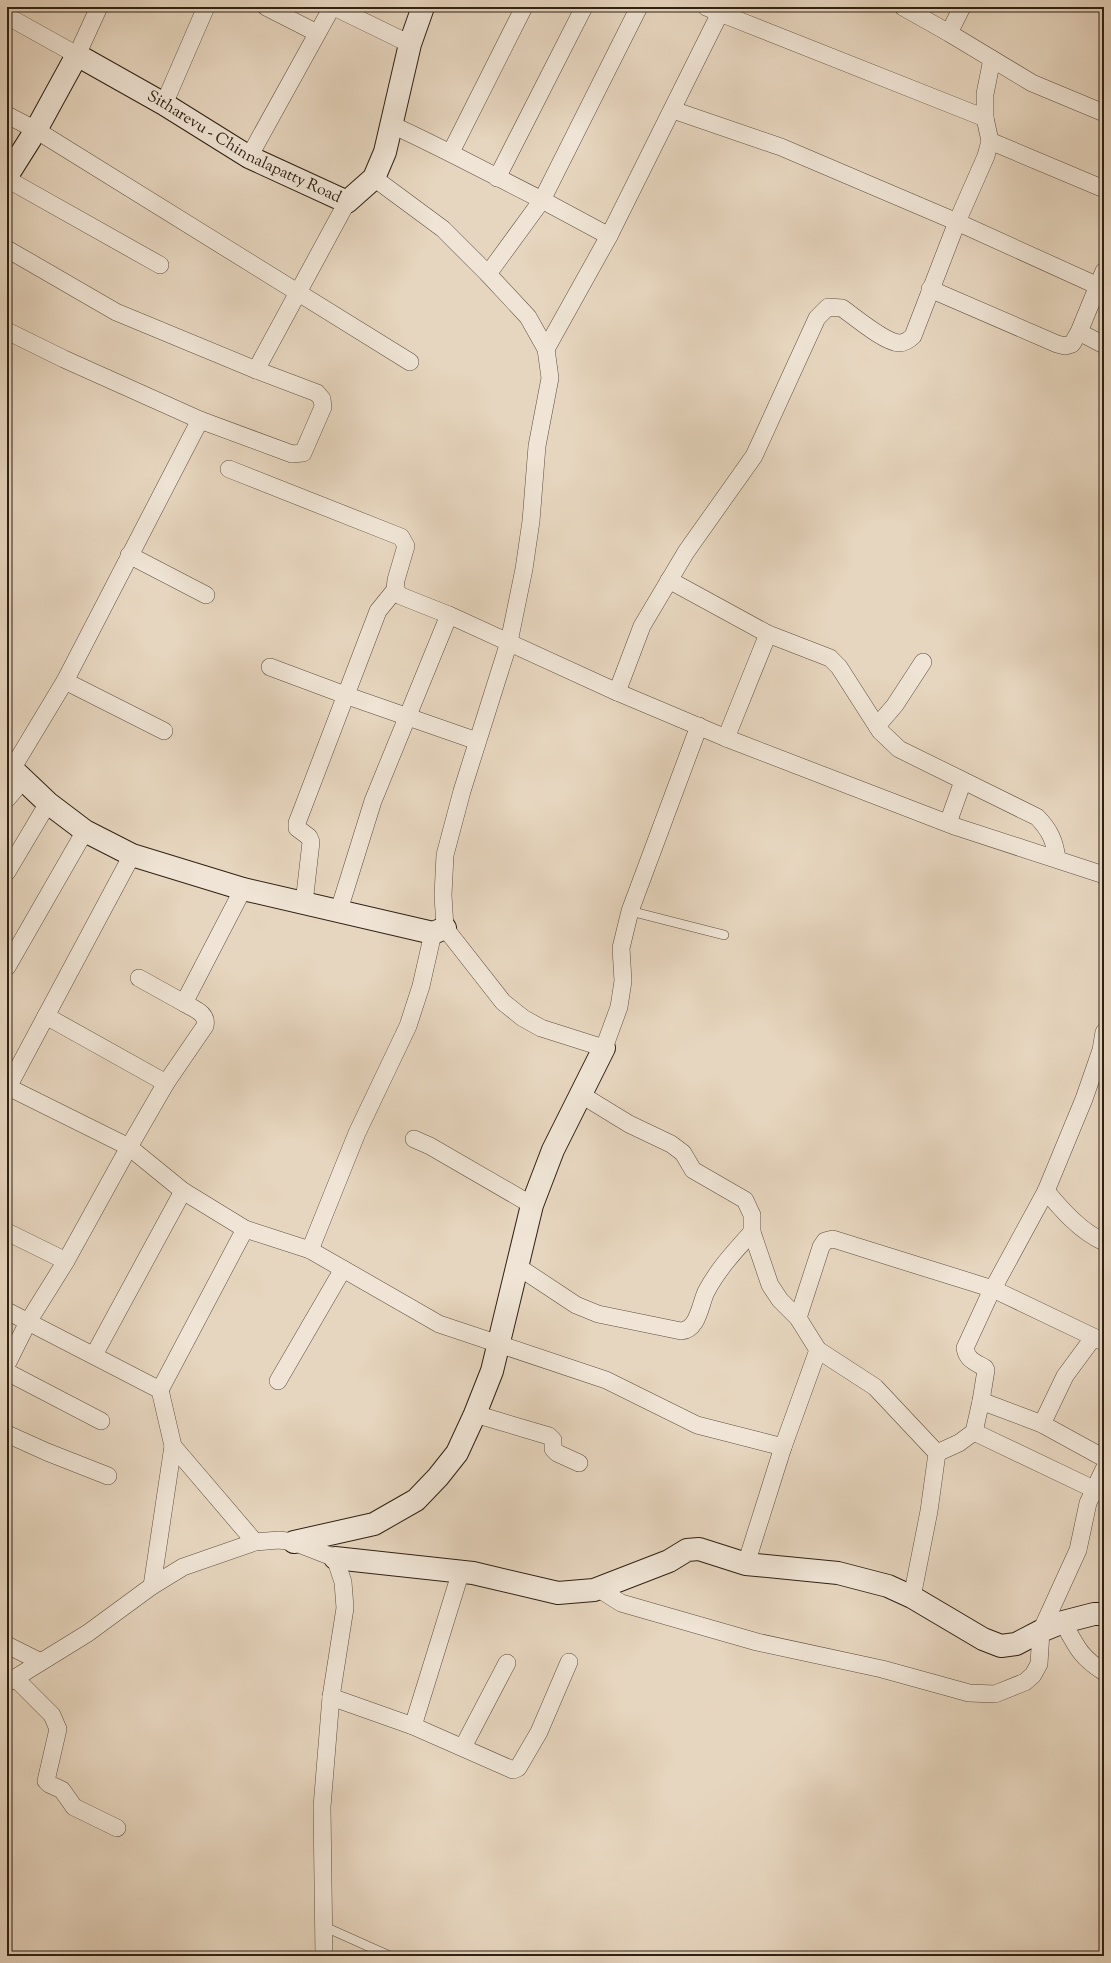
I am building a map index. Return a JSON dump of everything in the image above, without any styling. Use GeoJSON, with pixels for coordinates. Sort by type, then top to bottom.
{"type":"FeatureCollection","features":[{"type":"Feature","properties":{"kind":"street"},"geometry":{"type":"LineString","coordinates":[[99,7],[77,55],[36,130],[7,177],[160,265]]}},
{"type":"Feature","properties":{"kind":"street"},"geometry":{"type":"LineString","coordinates":[[164,104],[206,7]]}},
{"type":"Feature","properties":{"kind":"street"},"geometry":{"type":"LineString","coordinates":[[266,7],[317,33]]}},
{"type":"Feature","properties":{"kind":"street"},"geometry":{"type":"LineString","coordinates":[[249,157],[317,33],[333,7],[410,44]]}},
{"type":"Feature","properties":{"kind":"street","name":"Sitharevu - Chinnalapatty Road"},"geometry":{"type":"LineString","coordinates":[[77,55],[164,104],[249,157],[347,202],[374,178],[385,152],[410,44],[422,7]]}},
{"type":"Feature","properties":{"kind":"street"},"geometry":{"type":"LineString","coordinates":[[451,152],[524,7]]}},
{"type":"Feature","properties":{"kind":"street"},"geometry":{"type":"LineString","coordinates":[[497,178],[584,7]]}},
{"type":"Feature","properties":{"kind":"street"},"geometry":{"type":"LineString","coordinates":[[488,274],[542,200],[639,7]]}},
{"type":"Feature","properties":{"kind":"street"},"geometry":{"type":"LineString","coordinates":[[903,7],[1032,83],[1104,113]]}},
{"type":"Feature","properties":{"kind":"street"},"geometry":{"type":"LineString","coordinates":[[949,33],[962,7]]}},
{"type":"Feature","properties":{"kind":"street"},"geometry":{"type":"LineString","coordinates":[[546,349],[609,236],[673,110],[717,9],[985,118]]}},
{"type":"Feature","properties":{"kind":"street"},"geometry":{"type":"LineString","coordinates":[[7,16],[77,55]]}},
{"type":"Feature","properties":{"kind":"street"},"geometry":{"type":"LineString","coordinates":[[616,692],[642,626],[669,580],[713,512],[754,456],[817,318],[828,306],[842,308],[890,341],[899,343],[908,341],[913,336],[957,222],[986,156],[990,141],[985,118],[985,94],[992,59]]}},
{"type":"Feature","properties":{"kind":"street"},"geometry":{"type":"LineString","coordinates":[[673,110],[781,148],[957,222],[1101,278],[1079,332],[1072,344],[1065,346],[1057,344],[930,289]]}},
{"type":"Feature","properties":{"kind":"street"},"geometry":{"type":"LineString","coordinates":[[7,115],[36,130],[410,362]]}},
{"type":"Feature","properties":{"kind":"street"},"geometry":{"type":"LineString","coordinates":[[392,125],[451,152],[497,178],[609,236]]}},
{"type":"Feature","properties":{"kind":"street"},"geometry":{"type":"LineString","coordinates":[[990,141],[1104,189]]}},
{"type":"Feature","properties":{"kind":"street"},"geometry":{"type":"LineString","coordinates":[[310,1250],[357,1133],[408,1026],[439,931],[445,855],[477,741],[509,642],[524,569],[531,521],[537,446],[550,378],[546,349],[528,317],[443,229],[374,178]]}},
{"type":"Feature","properties":{"kind":"street"},"geometry":{"type":"LineString","coordinates":[[256,370],[347,202]]}},
{"type":"Feature","properties":{"kind":"street"},"geometry":{"type":"LineString","coordinates":[[7,248],[116,312],[256,370],[317,393],[322,399],[323,407],[303,453],[292,454],[200,420],[64,360],[7,331]]}},
{"type":"Feature","properties":{"kind":"street"},"geometry":{"type":"LineString","coordinates":[[1079,332],[1104,345]]}},
{"type":"Feature","properties":{"kind":"street"},"geometry":{"type":"LineString","coordinates":[[7,799],[14,771],[65,681],[200,420]]}},
{"type":"Feature","properties":{"kind":"street"},"geometry":{"type":"LineString","coordinates":[[229,469],[401,537],[406,546],[396,580],[395,590],[378,611],[297,823],[297,828],[309,837],[311,842],[304,902]]}},
{"type":"Feature","properties":{"kind":"street"},"geometry":{"type":"LineString","coordinates":[[129,555],[206,596]]}},
{"type":"Feature","properties":{"kind":"street"},"geometry":{"type":"LineString","coordinates":[[669,580],[768,634],[830,658],[839,667],[877,726],[899,749],[1037,817],[1048,828],[1055,844],[1057,859]]}},
{"type":"Feature","properties":{"kind":"street"},"geometry":{"type":"LineString","coordinates":[[395,590],[401,596],[449,615],[616,692],[726,738],[948,823],[1104,875]]}},
{"type":"Feature","properties":{"kind":"street"},"geometry":{"type":"LineString","coordinates":[[339,910],[373,801],[449,615]]}},
{"type":"Feature","properties":{"kind":"street"},"geometry":{"type":"LineString","coordinates":[[726,738],[768,634]]}},
{"type":"Feature","properties":{"kind":"street"},"geometry":{"type":"LineString","coordinates":[[877,726],[895,704],[923,662]]}},
{"type":"Feature","properties":{"kind":"street"},"geometry":{"type":"LineString","coordinates":[[270,667],[477,741]]}},
{"type":"Feature","properties":{"kind":"street"},"geometry":{"type":"LineString","coordinates":[[65,681],[164,731]]}},
{"type":"Feature","properties":{"kind":"street"},"geometry":{"type":"LineString","coordinates":[[294,1542],[374,1524],[416,1500],[457,1453],[475,1414],[492,1371],[532,1205],[553,1150],[604,1048],[619,1007],[623,981],[621,948],[630,911],[699,726]]}},
{"type":"Feature","properties":{"kind":"street"},"geometry":{"type":"LineString","coordinates":[[14,771],[48,804],[85,831],[132,855],[243,888],[439,931],[503,1002],[523,1018],[542,1028],[604,1048]]}},
{"type":"Feature","properties":{"kind":"street"},"geometry":{"type":"LineString","coordinates":[[948,823],[963,781]]}},
{"type":"Feature","properties":{"kind":"street"},"geometry":{"type":"LineString","coordinates":[[7,872],[48,804]]}},
{"type":"Feature","properties":{"kind":"street"},"geometry":{"type":"LineString","coordinates":[[7,967],[85,831]]}},
{"type":"Feature","properties":{"kind":"street"},"geometry":{"type":"LineString","coordinates":[[132,855],[8,1088],[129,1147],[183,1191],[245,1229],[310,1250],[439,1324],[606,1380],[697,1425],[783,1447]]}},
{"type":"Feature","properties":{"kind":"street"},"geometry":{"type":"LineString","coordinates":[[184,1003],[243,888]]}},
{"type":"Feature","properties":{"kind":"street"},"geometry":{"type":"LineString","coordinates":[[7,1364],[28,1322],[66,1262],[166,1083],[205,1026],[206,1020],[204,1015],[139,978]]}},
{"type":"Feature","properties":{"kind":"street"},"geometry":{"type":"LineString","coordinates":[[46,1016],[166,1083]]}},
{"type":"Feature","properties":{"kind":"street"},"geometry":{"type":"LineString","coordinates":[[937,1453],[959,1443],[974,1432],[986,1370],[971,1361],[966,1354],[965,1348],[993,1289],[1046,1191],[1084,1099],[1101,1050],[1104,1032]]}},
{"type":"Feature","properties":{"kind":"street"},"geometry":{"type":"LineString","coordinates":[[580,1094],[629,1124],[671,1144],[683,1153],[693,1170],[745,1200],[752,1215],[752,1232],[770,1285],[780,1300],[798,1318],[818,1350],[874,1387],[937,1453]]}},
{"type":"Feature","properties":{"kind":"street"},"geometry":{"type":"LineString","coordinates":[[414,1139],[430,1146],[532,1205]]}},
{"type":"Feature","properties":{"kind":"street"},"geometry":{"type":"LineString","coordinates":[[94,1355],[183,1191]]}},
{"type":"Feature","properties":{"kind":"street"},"geometry":{"type":"LineString","coordinates":[[1046,1191],[1067,1216],[1096,1238],[1104,1242]]}},
{"type":"Feature","properties":{"kind":"street"},"geometry":{"type":"LineString","coordinates":[[152,1586],[173,1446],[160,1390],[245,1229]]}},
{"type":"Feature","properties":{"kind":"street"},"geometry":{"type":"LineString","coordinates":[[7,1232],[66,1262]]}},
{"type":"Feature","properties":{"kind":"street"},"geometry":{"type":"LineString","coordinates":[[517,1266],[576,1305],[598,1314],[686,1331],[692,1328],[706,1292],[718,1271],[752,1232]]}},
{"type":"Feature","properties":{"kind":"street"},"geometry":{"type":"LineString","coordinates":[[798,1318],[821,1247],[825,1241],[833,1239],[993,1289],[1099,1340],[1065,1376],[1042,1424]]}},
{"type":"Feature","properties":{"kind":"street"},"geometry":{"type":"LineString","coordinates":[[278,1381],[343,1269]]}},
{"type":"Feature","properties":{"kind":"street"},"geometry":{"type":"LineString","coordinates":[[7,1311],[160,1390]]}},
{"type":"Feature","properties":{"kind":"street"},"geometry":{"type":"LineString","coordinates":[[746,1564],[783,1447],[818,1350]]}},
{"type":"Feature","properties":{"kind":"street"},"geometry":{"type":"LineString","coordinates":[[7,1372],[101,1421]]}},
{"type":"Feature","properties":{"kind":"street"},"geometry":{"type":"LineString","coordinates":[[981,1401],[1042,1424],[1104,1458]]}},
{"type":"Feature","properties":{"kind":"street"},"geometry":{"type":"LineString","coordinates":[[475,1414],[549,1436],[553,1440],[553,1449],[557,1453],[580,1463]]}},
{"type":"Feature","properties":{"kind":"street"},"geometry":{"type":"LineString","coordinates":[[974,1432],[1099,1492]]}},
{"type":"Feature","properties":{"kind":"street"},"geometry":{"type":"LineString","coordinates":[[7,1434],[47,1452],[108,1476]]}},
{"type":"Feature","properties":{"kind":"street"},"geometry":{"type":"LineString","coordinates":[[173,1446],[255,1542]]}},
{"type":"Feature","properties":{"kind":"street"},"geometry":{"type":"LineString","coordinates":[[912,1597],[929,1511],[937,1453]]}},
{"type":"Feature","properties":{"kind":"street"},"geometry":{"type":"LineString","coordinates":[[599,1589],[621,1603],[757,1642],[882,1670],[969,1693],[995,1694],[1025,1682],[1033,1675],[1039,1664],[1041,1631],[1078,1550],[1088,1503],[1099,1492],[1104,1469]]}},
{"type":"Feature","properties":{"kind":"street"},"geometry":{"type":"LineString","coordinates":[[117,1828],[74,1807],[62,1790],[46,1781],[58,1729],[56,1722],[52,1715],[11,1680],[88,1632],[152,1586],[183,1567],[255,1542],[279,1540],[294,1542],[335,1558],[461,1571],[558,1593],[599,1589],[669,1561],[687,1550],[699,1549],[746,1564],[838,1573],[888,1586],[912,1597],[983,1639],[1001,1646],[1016,1644],[1041,1631],[1064,1622],[1094,1614],[1104,1614]]}},
{"type":"Feature","properties":{"kind":"street"},"geometry":{"type":"LineString","coordinates":[[324,1956],[322,1807],[331,1697],[345,1608],[343,1582],[335,1558]]}},
{"type":"Feature","properties":{"kind":"street"},"geometry":{"type":"LineString","coordinates":[[413,1726],[461,1571]]}},
{"type":"Feature","properties":{"kind":"street"},"geometry":{"type":"LineString","coordinates":[[1064,1622],[1077,1649],[1087,1661],[1104,1672]]}},
{"type":"Feature","properties":{"kind":"street"},"geometry":{"type":"LineString","coordinates":[[7,1645],[41,1662]]}},
{"type":"Feature","properties":{"kind":"street"},"geometry":{"type":"LineString","coordinates":[[331,1697],[413,1726],[513,1770],[518,1768],[539,1732],[569,1662]]}},
{"type":"Feature","properties":{"kind":"street"},"geometry":{"type":"LineString","coordinates":[[463,1748],[507,1663]]}},
{"type":"Feature","properties":{"kind":"lane"},"geometry":{"type":"LineString","coordinates":[[630,911],[724,935]]}},
{"type":"Feature","properties":{"kind":"lane"},"geometry":{"type":"LineString","coordinates":[[324,1927],[390,1956]]}}]}
